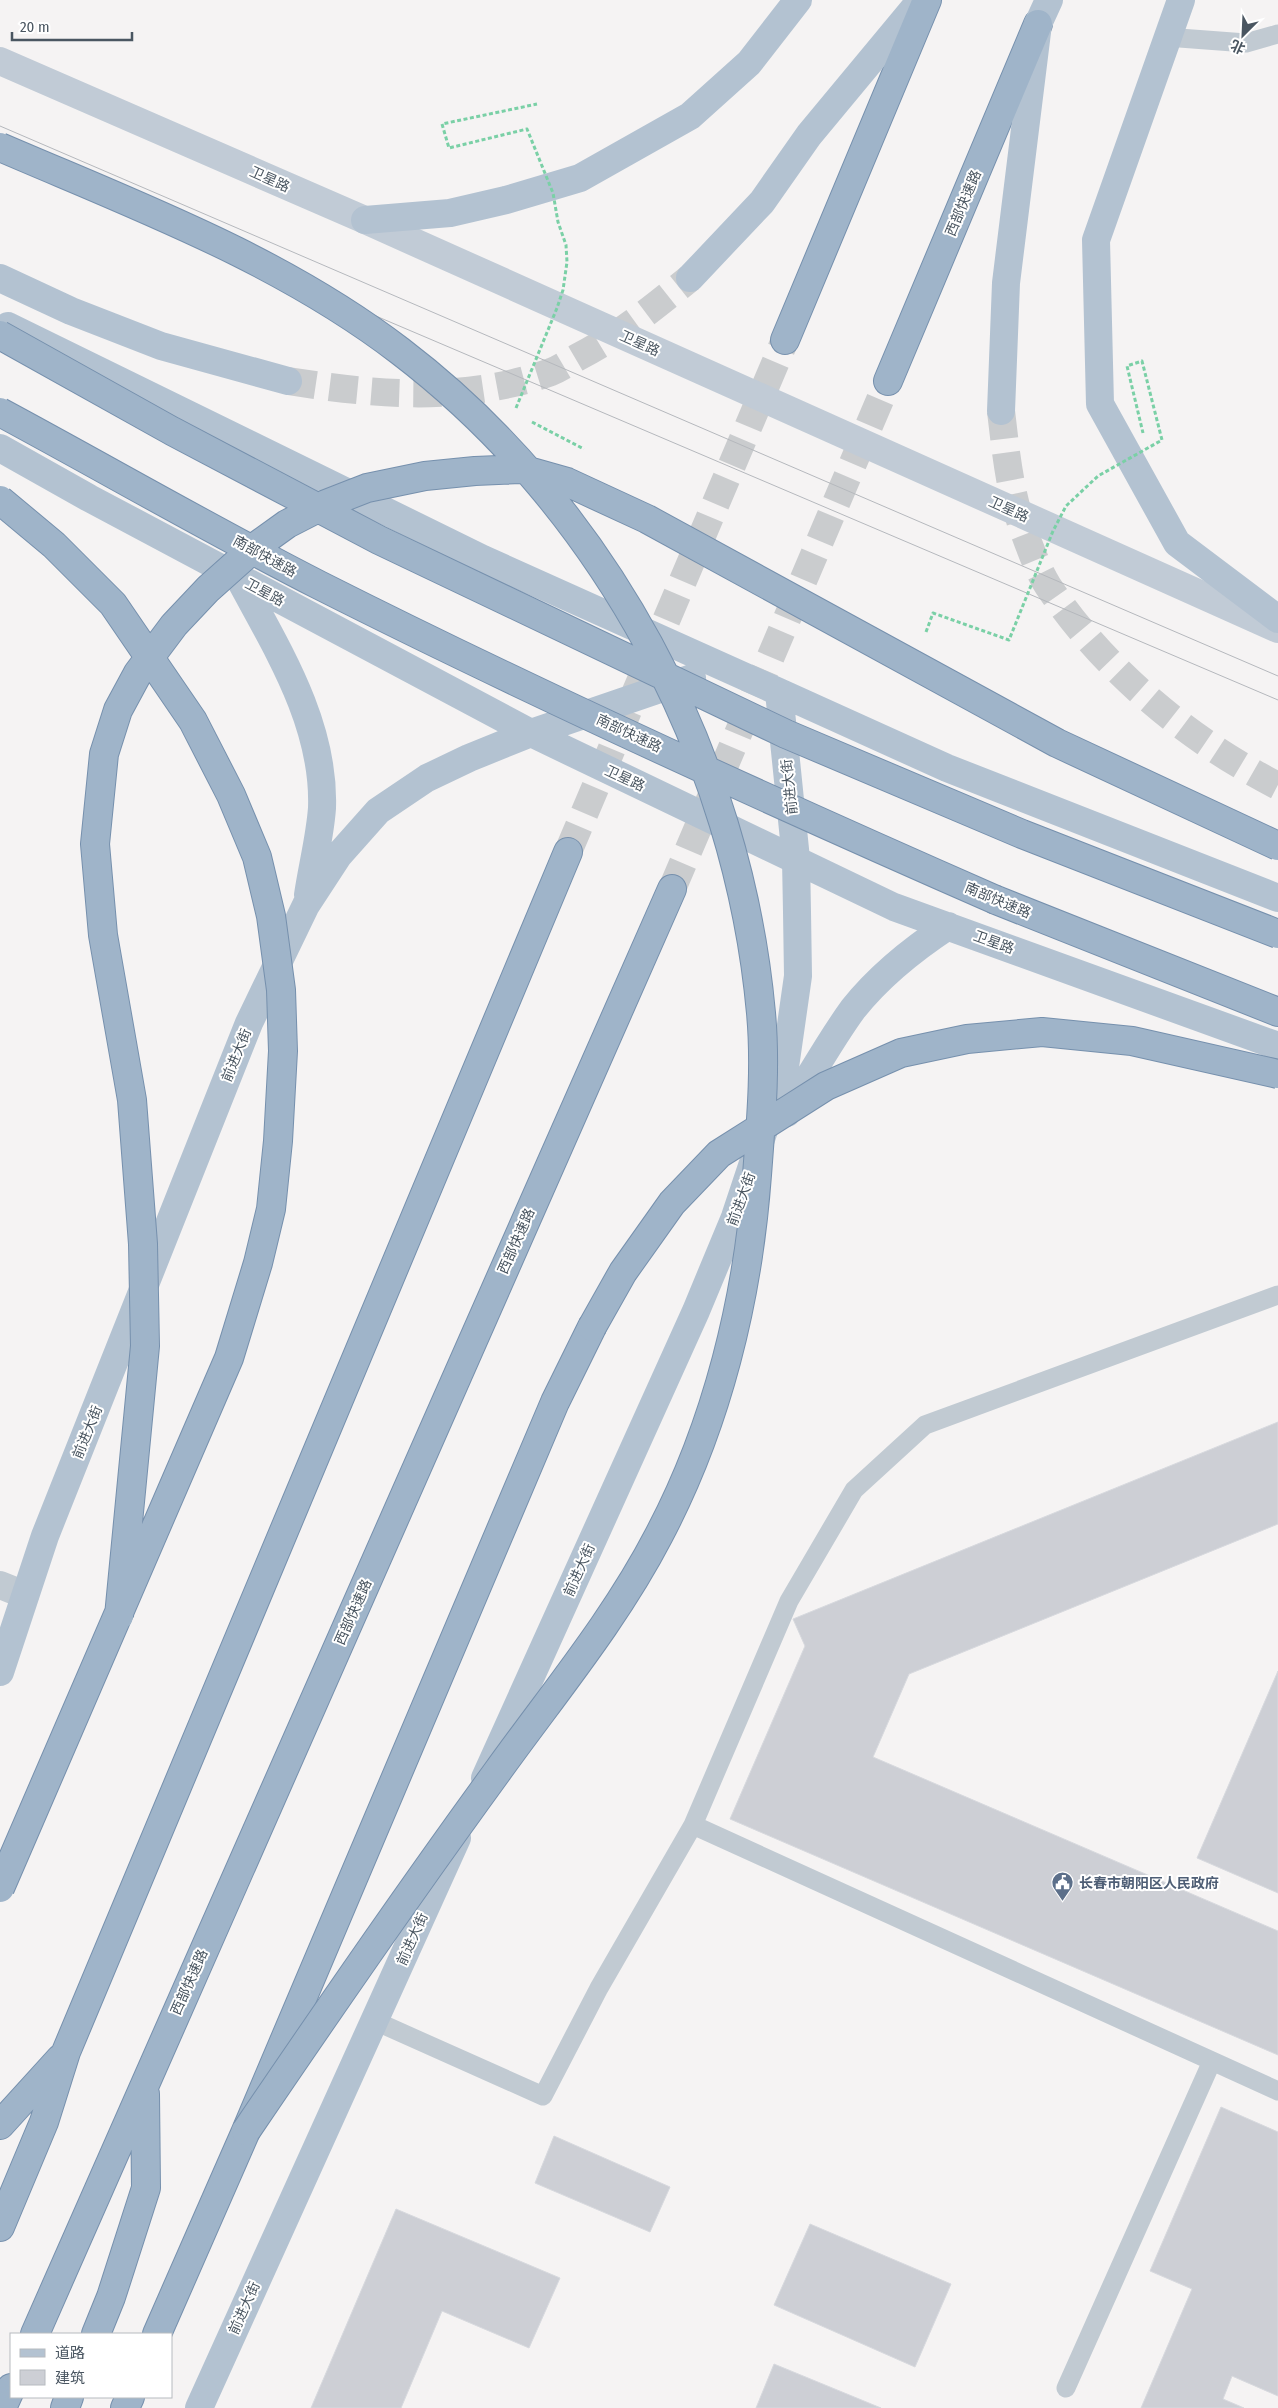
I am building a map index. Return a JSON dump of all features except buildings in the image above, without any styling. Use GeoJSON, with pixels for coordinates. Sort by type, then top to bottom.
{"type":"FeatureCollection","features":[{"type":"Feature","properties":{"kind":"highway"},"geometry":{"type":"LineString","coordinates":[[785,340],[927,0]]}},
{"type":"Feature","properties":{"kind":"highway","name":"西部快速路"},"geometry":{"type":"LineString","coordinates":[[888,381],[1044,12]]}},
{"type":"Feature","properties":{"kind":"highway"},"geometry":{"type":"LineString","coordinates":[[0,146],[203,234],[263,264],[397,348],[438,382],[501,441],[588,546],[632,612],[687,720],[718,807],[738,875],[761,1015],[763,1096],[749,1256],[721,1382],[694,1457],[660,1534],[607,1623],[371,1946],[246,2131]]}},
{"type":"Feature","properties":{"kind":"highway"},"geometry":{"type":"LineString","coordinates":[[0,335],[172,431],[379,540],[786,734],[1022,834],[1278,934]]}},
{"type":"Feature","properties":{"kind":"highway","name":"南部快速路"},"geometry":{"type":"LineString","coordinates":[[0,412],[316,583],[456,653],[856,838],[1005,903],[1278,1012]]}},
{"type":"Feature","properties":{"kind":"highway"},"geometry":{"type":"LineString","coordinates":[[119,1616],[145,1346],[143,1244],[132,1100],[103,935],[95,844],[104,754],[118,710],[138,673],[174,625],[208,588],[255,547],[287,524],[326,504],[367,488],[425,476],[521,469],[567,482],[647,519],[1057,743],[1278,846]]}},
{"type":"Feature","properties":{"kind":"highway"},"geometry":{"type":"LineString","coordinates":[[0,500],[54,545],[113,604],[193,721],[231,795],[257,857],[270,916],[281,990],[283,1050],[278,1141],[271,1209],[258,1263],[229,1358],[0,1888]]}},
{"type":"Feature","properties":{"kind":"highway"},"geometry":{"type":"LineString","coordinates":[[0,2227],[44,2122],[66,2052],[568,852]]}},
{"type":"Feature","properties":{"kind":"highway","name":"西部快速路"},"geometry":{"type":"LineString","coordinates":[[35,2333],[672,890]]}},
{"type":"Feature","properties":{"kind":"highway"},"geometry":{"type":"LineString","coordinates":[[157,2333],[246,2131],[555,1402],[592,1327],[624,1272],[672,1202],[720,1154],[826,1086],[901,1053],[967,1039],[1042,1032],[1132,1041],[1278,1074]]}},
{"type":"Feature","properties":{"kind":"highway"},"geometry":{"type":"LineString","coordinates":[[0,2125],[66,2052]]}},
{"type":"Feature","properties":{"kind":"highway"},"geometry":{"type":"LineString","coordinates":[[96,2333],[111,2297],[146,2188],[144,2084]]}},
{"type":"Feature","properties":{"kind":"highway"},"geometry":{"type":"LineString","coordinates":[[2,2408],[10,2390]]}},
{"type":"Feature","properties":{"kind":"main road"},"geometry":{"type":"LineString","coordinates":[[365,220],[450,213],[506,200],[580,178],[690,116],[749,62],[798,0]]}},
{"type":"Feature","properties":{"kind":"main road"},"geometry":{"type":"LineString","coordinates":[[690,278],[762,202],[809,135],[921,0]]}},
{"type":"Feature","properties":{"kind":"main road"},"geometry":{"type":"LineString","coordinates":[[1180,0],[1096,240],[1100,404],[1177,543],[1278,619]]}},
{"type":"Feature","properties":{"kind":"main road"},"geometry":{"type":"LineString","coordinates":[[1001,411],[1006,282],[1044,12]]}},
{"type":"Feature","properties":{"kind":"main road","name":"卫星路"},"geometry":{"type":"LineString","coordinates":[[0,61],[365,220],[1278,629]]}},
{"type":"Feature","properties":{"kind":"main road"},"geometry":{"type":"LineString","coordinates":[[0,278],[71,310],[161,346],[288,381]]}},
{"type":"Feature","properties":{"kind":"main road"},"geometry":{"type":"LineString","coordinates":[[0,322],[484,558],[947,768],[1278,898]]}},
{"type":"Feature","properties":{"kind":"main road","name":"卫星路"},"geometry":{"type":"LineString","coordinates":[[0,448],[239,578],[531,733],[894,907],[1278,1046]]}},
{"type":"Feature","properties":{"kind":"main road"},"geometry":{"type":"LineString","coordinates":[[239,578],[294,683],[314,736],[320,774],[322,809],[306,905]]}},
{"type":"Feature","properties":{"kind":"main road","name":"前进大街"},"geometry":{"type":"LineString","coordinates":[[0,1672],[46,1536],[249,1023],[306,905],[338,856],[378,812],[427,778],[469,758],[531,733],[724,667]]}},
{"type":"Feature","properties":{"kind":"main road","name":"前进大街"},"geometry":{"type":"LineString","coordinates":[[198,2408],[696,1311],[735,1217],[785,1067],[798,976],[796,859],[779,692]]}},
{"type":"Feature","properties":{"kind":"main road"},"geometry":{"type":"LineString","coordinates":[[752,1166],[853,1009],[880,979],[909,952],[948,926]]}},
{"type":"Feature","properties":{"kind":"street"},"geometry":{"type":"LineString","coordinates":[[0,1585],[25,1595]]}},
{"type":"Feature","properties":{"kind":"lane"},"geometry":{"type":"LineString","coordinates":[[1166,37],[1246,43],[1278,34]]}},
{"type":"Feature","properties":{"kind":"lane"},"geometry":{"type":"LineString","coordinates":[[374,2020],[543,2096],[599,1988],[693,1825],[794,1593],[854,1490],[926,1425],[1278,1295]]}},
{"type":"Feature","properties":{"kind":"lane"},"geometry":{"type":"LineString","coordinates":[[693,1825],[1278,2091]]}},
{"type":"Feature","properties":{"kind":"lane"},"geometry":{"type":"LineString","coordinates":[[1066,2388],[1212,2061]]}},
{"type":"Feature","properties":{"kind":"path"},"geometry":{"type":"LineString","coordinates":[[514,413],[563,290],[567,262],[566,245],[558,222],[553,193],[527,129],[449,148],[442,124],[538,104]]}},
{"type":"Feature","properties":{"kind":"path"},"geometry":{"type":"LineString","coordinates":[[934,637],[926,634],[933,612],[1009,640],[1053,531],[1066,506],[1098,476],[1162,440],[1142,361],[1126,366],[1143,433]]}},
{"type":"Feature","properties":{"kind":"path"},"geometry":{"type":"LineString","coordinates":[[531,422],[591,452]]}},
{"type":"Feature","properties":{"kind":"tunnel"},"geometry":{"type":"LineString","coordinates":[[288,381],[354,390],[420,393],[453,392],[518,382],[551,372],[608,340],[690,278]]}},
{"type":"Feature","properties":{"kind":"tunnel"},"geometry":{"type":"LineString","coordinates":[[568,852],[785,340]]}},
{"type":"Feature","properties":{"kind":"tunnel"},"geometry":{"type":"LineString","coordinates":[[672,889],[888,381]]}},
{"type":"Feature","properties":{"kind":"tunnel"},"geometry":{"type":"LineString","coordinates":[[1001,411],[1009,475],[1016,506],[1033,556],[1048,586],[1095,646],[1150,700],[1212,747],[1278,786]]}},
{"type":"Feature","properties":{"kind":"tram line"},"geometry":{"type":"LineString","coordinates":[[0,126],[1278,676]]}},
{"type":"Feature","properties":{"kind":"tram line"},"geometry":{"type":"LineString","coordinates":[[0,156],[1278,700]]}},
{"type":"Feature","properties":{"kind":"place","name":"长春市朝阳区人民政府"},"geometry":{"type":"Point","coordinates":[1063,1902]}}]}
